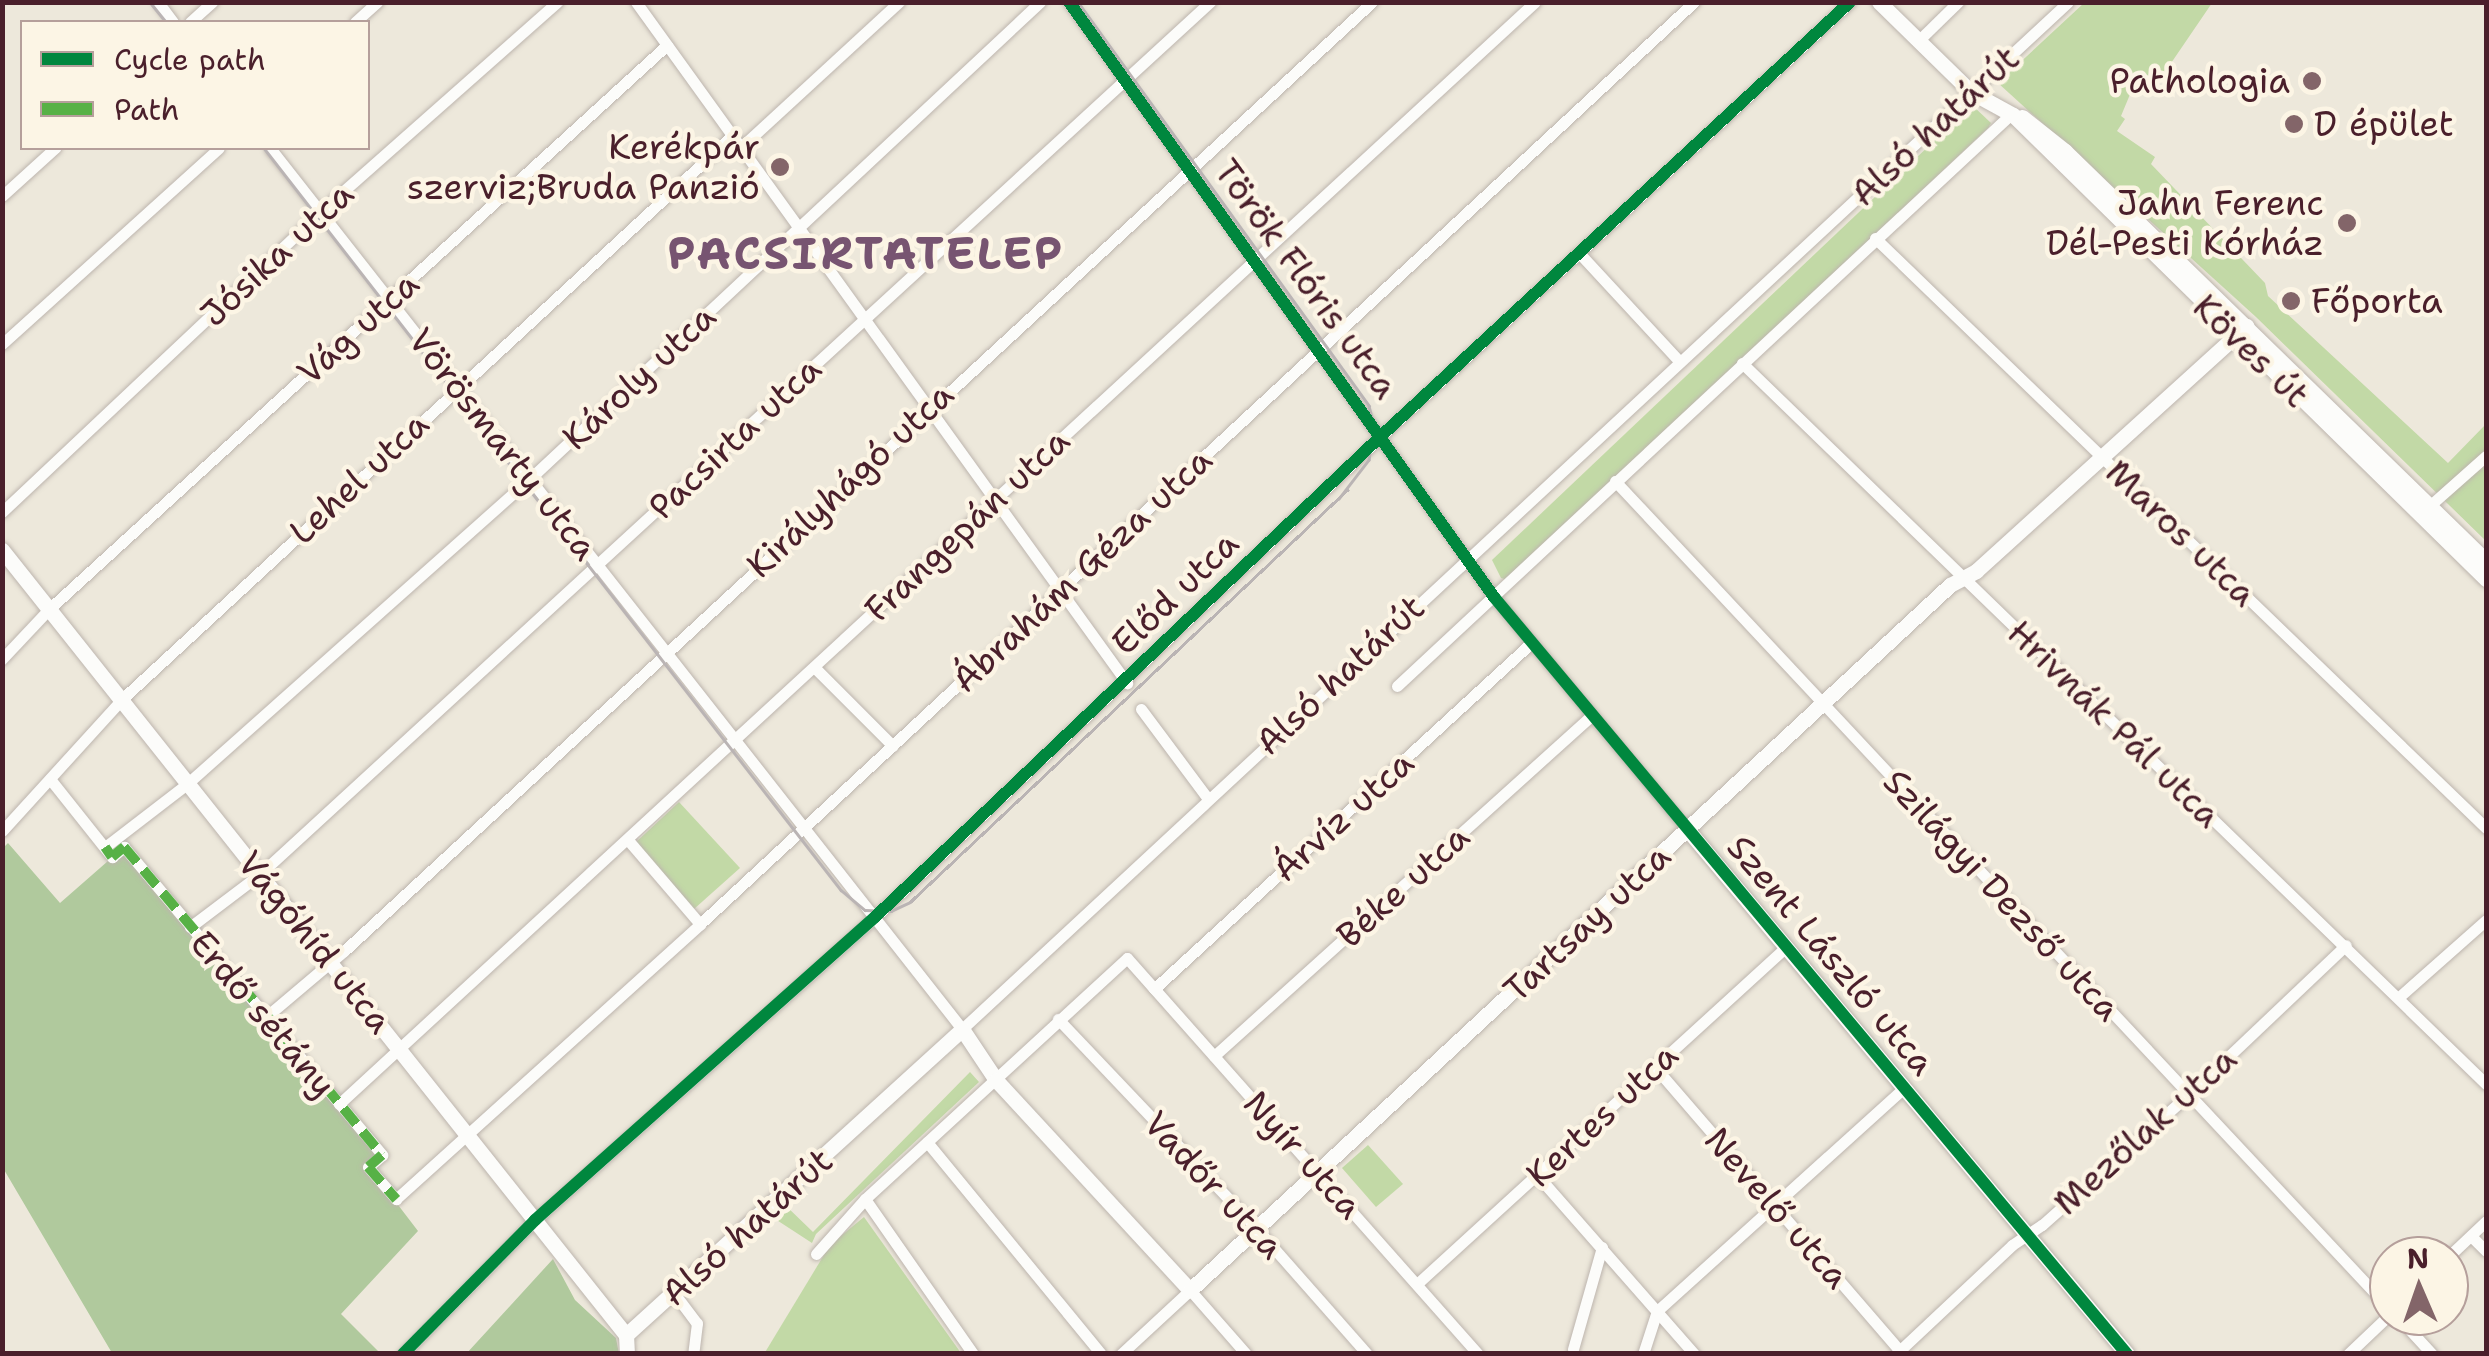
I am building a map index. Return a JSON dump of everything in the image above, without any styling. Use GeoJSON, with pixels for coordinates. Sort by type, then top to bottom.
{"type":"FeatureCollection","features":[{"type":"Feature","properties":{"kind":"street"},"geometry":{"type":"LineString","coordinates":[[192,20],[212,2]]}},
{"type":"Feature","properties":{"kind":"street"},"geometry":{"type":"LineString","coordinates":[[357,20],[377,2]]}},
{"type":"Feature","properties":{"kind":"street","name":"Jósika utca"},"geometry":{"type":"LineString","coordinates":[[2,512],[320,212],[557,2]]}},
{"type":"Feature","properties":{"kind":"street"},"geometry":{"type":"LineString","coordinates":[[636,2],[1127,682]]}},
{"type":"Feature","properties":{"kind":"street","name":"Lehel utca"},"geometry":{"type":"LineString","coordinates":[[2,831],[121,700],[458,386],[899,2]]}},
{"type":"Feature","properties":{"kind":"street","name":"Károly utca"},"geometry":{"type":"LineString","coordinates":[[105,848],[188,784],[530,478],[1040,2]]}},
{"type":"Feature","properties":{"kind":"street","name":"Török Flóris utca"},"geometry":{"type":"LineString","coordinates":[[1069,2],[1493,595]]}},
{"type":"Feature","properties":{"kind":"street","name":"Pacsirta utca"},"geometry":{"type":"LineString","coordinates":[[190,927],[260,874],[1210,2]]}},
{"type":"Feature","properties":{"kind":"street","name":"Királyhágó utca"},"geometry":{"type":"LineString","coordinates":[[267,1016],[331,962],[1372,2]]}},
{"type":"Feature","properties":{"kind":"street","name":"Frangepán utca"},"geometry":{"type":"LineString","coordinates":[[339,1104],[1535,2]]}},
{"type":"Feature","properties":{"kind":"street","name":"Ábrahám Géza utca"},"geometry":{"type":"LineString","coordinates":[[396,1199],[700,924],[1694,2]]}},
{"type":"Feature","properties":{"kind":"street","name":"Előd utca"},"geometry":{"type":"LineString","coordinates":[[403,1354],[535,1220],[875,917],[1382,436],[1850,2]]}},
{"type":"Feature","properties":{"kind":"street","name":"Köves út"},"geometry":{"type":"LineString","coordinates":[[1879,2],[1972,92],[2025,117],[2425,510],[2486,561]]}},
{"type":"Feature","properties":{"kind":"street"},"geometry":{"type":"LineString","coordinates":[[1918,40],[1958,2]]}},
{"type":"Feature","properties":{"kind":"street","name":"Alsó határút"},"geometry":{"type":"LineString","coordinates":[[626,1335],[962,1029],[2068,2]]}},
{"type":"Feature","properties":{"kind":"street","name":"Vág utca"},"geometry":{"type":"LineString","coordinates":[[2,659],[48,610],[667,45]]}},
{"type":"Feature","properties":{"kind":"street","name":"Alsó határút"},"geometry":{"type":"LineString","coordinates":[[1397,686],[2012,114]]}},
{"type":"Feature","properties":{"kind":"street"},"geometry":{"type":"LineString","coordinates":[[2,196],[54,150]]}},
{"type":"Feature","properties":{"kind":"street"},"geometry":{"type":"LineString","coordinates":[[2,344],[217,150]]}},
{"type":"Feature","properties":{"kind":"street","name":"Vörösmarty utca"},"geometry":{"type":"LineString","coordinates":[[272,150],[805,826]]}},
{"type":"Feature","properties":{"kind":"street","name":"Maros utca"},"geometry":{"type":"LineString","coordinates":[[1875,238],[2486,828]]}},
{"type":"Feature","properties":{"kind":"street"},"geometry":{"type":"LineString","coordinates":[[1581,255],[1679,361]]}},
{"type":"Feature","properties":{"kind":"street","name":"Köves út"},"geometry":{"type":"LineString","coordinates":[[2240,331],[2258,338],[2425,510],[2486,579]]}},
{"type":"Feature","properties":{"kind":"street","name":"Tartsay utca"},"geometry":{"type":"LineString","coordinates":[[1121,1354],[1821,704],[1962,578],[1976,571],[2240,331]]}},
{"type":"Feature","properties":{"kind":"street","name":"Hrivnák Pál utca"},"geometry":{"type":"LineString","coordinates":[[1742,363],[2486,1084]]}},
{"type":"Feature","properties":{"kind":"street"},"geometry":{"type":"LineString","coordinates":[[2425,510],[2486,456]]}},
{"type":"Feature","properties":{"kind":"street","name":"Szilágyi Dezső utca"},"geometry":{"type":"LineString","coordinates":[[1616,481],[2369,1290]]}},
{"type":"Feature","properties":{"kind":"street","name":"Vágóhíd utca"},"geometry":{"type":"LineString","coordinates":[[2,550],[626,1335]]}},
{"type":"Feature","properties":{"kind":"street","name":"Szent László utca"},"geometry":{"type":"LineString","coordinates":[[1493,595],[2127,1354]]}},
{"type":"Feature","properties":{"kind":"street","name":"Árvíz utca"},"geometry":{"type":"LineString","coordinates":[[1154,989],[1532,643]]}},
{"type":"Feature","properties":{"kind":"street"},"geometry":{"type":"LineString","coordinates":[[815,668],[893,746]]}},
{"type":"Feature","properties":{"kind":"street"},"geometry":{"type":"LineString","coordinates":[[1141,708],[1208,799]]}},
{"type":"Feature","properties":{"kind":"street","name":"Béke utca"},"geometry":{"type":"LineString","coordinates":[[1214,1056],[1592,715]]}},
{"type":"Feature","properties":{"kind":"street"},"geometry":{"type":"LineString","coordinates":[[50,779],[105,848]]}},
{"type":"Feature","properties":{"kind":"street"},"geometry":{"type":"LineString","coordinates":[[805,826],[962,1029],[991,1074],[1246,1354]]}},
{"type":"Feature","properties":{"kind":"street"},"geometry":{"type":"LineString","coordinates":[[628,840],[700,924]]}},
{"type":"Feature","properties":{"kind":"street","name":"Erdő sétány"},"geometry":{"type":"LineString","coordinates":[[105,848],[112,857],[124,847],[267,1016],[382,1155],[368,1167],[396,1199]]}},
{"type":"Feature","properties":{"kind":"street"},"geometry":{"type":"LineString","coordinates":[[2398,997],[2486,920]]}},
{"type":"Feature","properties":{"kind":"street","name":"Mezőlak utca"},"geometry":{"type":"LineString","coordinates":[[1898,1352],[2189,1094],[2346,945]]}},
{"type":"Feature","properties":{"kind":"street","name":"Kertes utca"},"geometry":{"type":"LineString","coordinates":[[1418,1284],[1786,947]]}},
{"type":"Feature","properties":{"kind":"street","name":"Alsó határút"},"geometry":{"type":"LineString","coordinates":[[816,1254],[865,1199],[928,1142],[991,1074],[1126,958]]}},
{"type":"Feature","properties":{"kind":"street","name":"Nyír utca"},"geometry":{"type":"LineString","coordinates":[[1126,958],[1319,1170],[1478,1354]]}},
{"type":"Feature","properties":{"kind":"street","name":"Vadőr utca"},"geometry":{"type":"LineString","coordinates":[[1058,1020],[1256,1228],[1367,1354]]}},
{"type":"Feature","properties":{"kind":"street","name":"Nevelő utca"},"geometry":{"type":"LineString","coordinates":[[1654,1066],[1898,1352]]}},
{"type":"Feature","properties":{"kind":"street"},"geometry":{"type":"LineString","coordinates":[[1643,1354],[1658,1311],[1904,1088]]}},
{"type":"Feature","properties":{"kind":"street"},"geometry":{"type":"LineString","coordinates":[[928,1142],[1102,1354]]}},
{"type":"Feature","properties":{"kind":"street"},"geometry":{"type":"LineString","coordinates":[[1537,1175],[1694,1354]]}},
{"type":"Feature","properties":{"kind":"street"},"geometry":{"type":"LineString","coordinates":[[865,1199],[973,1354]]}},
{"type":"Feature","properties":{"kind":"street"},"geometry":{"type":"LineString","coordinates":[[2486,1221],[2471,1236],[2486,1252]]}},
{"type":"Feature","properties":{"kind":"street"},"geometry":{"type":"LineString","coordinates":[[1573,1350],[1602,1247]]}},
{"type":"Feature","properties":{"kind":"street"},"geometry":{"type":"LineString","coordinates":[[674,1294],[697,1323],[693,1354]]}},
{"type":"Feature","properties":{"kind":"street"},"geometry":{"type":"LineString","coordinates":[[2348,1354],[2369,1332]]}},
{"type":"Feature","properties":{"kind":"street"},"geometry":{"type":"LineString","coordinates":[[626,1335],[627,1354]]}},
{"type":"Feature","properties":{"kind":"green space"},"geometry":{"type":"Polygon","coordinates":[[[2084,3],[2212,3],[2150,94],[2141,87],[2136,94],[2131,92],[2121,116],[2125,119],[2117,131],[2155,157],[2151,164],[2265,283],[2268,296],[2448,463],[2486,424],[2486,541],[2256,317],[1998,83],[2084,3]]]}},
{"type":"Feature","properties":{"kind":"green space"},"geometry":{"type":"Polygon","coordinates":[[[1972,105],[1991,123],[1988,128],[1508,580],[1501,578],[1492,560],[1972,105]]]}},
{"type":"Feature","properties":{"kind":"green space"},"geometry":{"type":"Polygon","coordinates":[[[679,802],[740,868],[694,909],[634,844],[679,802]]]}},
{"type":"Feature","properties":{"kind":"green space"},"geometry":{"type":"Polygon","coordinates":[[[8,843],[60,903],[124,847],[382,1155],[369,1167],[418,1231],[341,1314],[380,1353],[112,1353],[3,1168],[2,849],[8,843]]]}},
{"type":"Feature","properties":{"kind":"green space"},"geometry":{"type":"Polygon","coordinates":[[[970,1072],[979,1082],[816,1234],[812,1243],[769,1215],[783,1203],[813,1232],[970,1072]]]}},
{"type":"Feature","properties":{"kind":"green space"},"geometry":{"type":"Polygon","coordinates":[[[1368,1145],[1403,1184],[1376,1207],[1342,1168],[1368,1145]]]}},
{"type":"Feature","properties":{"kind":"green space"},"geometry":{"type":"Polygon","coordinates":[[[864,1217],[961,1353],[764,1354],[830,1245],[864,1217]]]}},
{"type":"Feature","properties":{"kind":"green space"},"geometry":{"type":"Polygon","coordinates":[[[553,1259],[575,1300],[616,1338],[619,1354],[466,1354],[553,1259]]]}},
{"type":"Feature","properties":{"kind":"tram line"},"geometry":{"type":"LineString","coordinates":[[150,2],[164,20]]}},
{"type":"Feature","properties":{"kind":"tram line"},"geometry":{"type":"LineString","coordinates":[[1078,2],[1369,406],[1374,425],[1369,460],[1339,499]]}},
{"type":"Feature","properties":{"kind":"tram line"},"geometry":{"type":"LineString","coordinates":[[266,150],[841,890],[865,910],[891,911],[910,902],[1347,490]]}},
{"type":"Feature","properties":{"kind":"marked path"},"geometry":{"type":"LineString","coordinates":[[105,847],[112,857],[124,847],[382,1155],[368,1167],[396,1199]]}},
{"type":"Feature","properties":{"kind":"cycle path"},"geometry":{"type":"LineString","coordinates":[[1069,2],[1494,597],[2127,1354]]}},
{"type":"Feature","properties":{"kind":"cycle path"},"geometry":{"type":"LineString","coordinates":[[403,1354],[535,1220],[875,917],[1381,436],[1850,2]]}},
{"type":"Feature","properties":{"kind":"place","name":"Pathologia"},"geometry":{"type":"Point","coordinates":[2312,81]}},
{"type":"Feature","properties":{"kind":"place","name":"D épület"},"geometry":{"type":"Point","coordinates":[2294,124]}},
{"type":"Feature","properties":{"kind":"place","name":"Kerékpár szerviz;Bruda Panzió"},"geometry":{"type":"Point","coordinates":[780,167]}},
{"type":"Feature","properties":{"kind":"place","name":"Jahn Ferenc Dél-Pesti Kórház"},"geometry":{"type":"Point","coordinates":[2347,223]}},
{"type":"Feature","properties":{"kind":"place","name":"Főporta"},"geometry":{"type":"Point","coordinates":[2291,301]}},
{"type":"Feature","properties":{"kind":"district","name":"PACSIRTATELEP"},"geometry":{"type":"Point","coordinates":[866,254]}}]}
